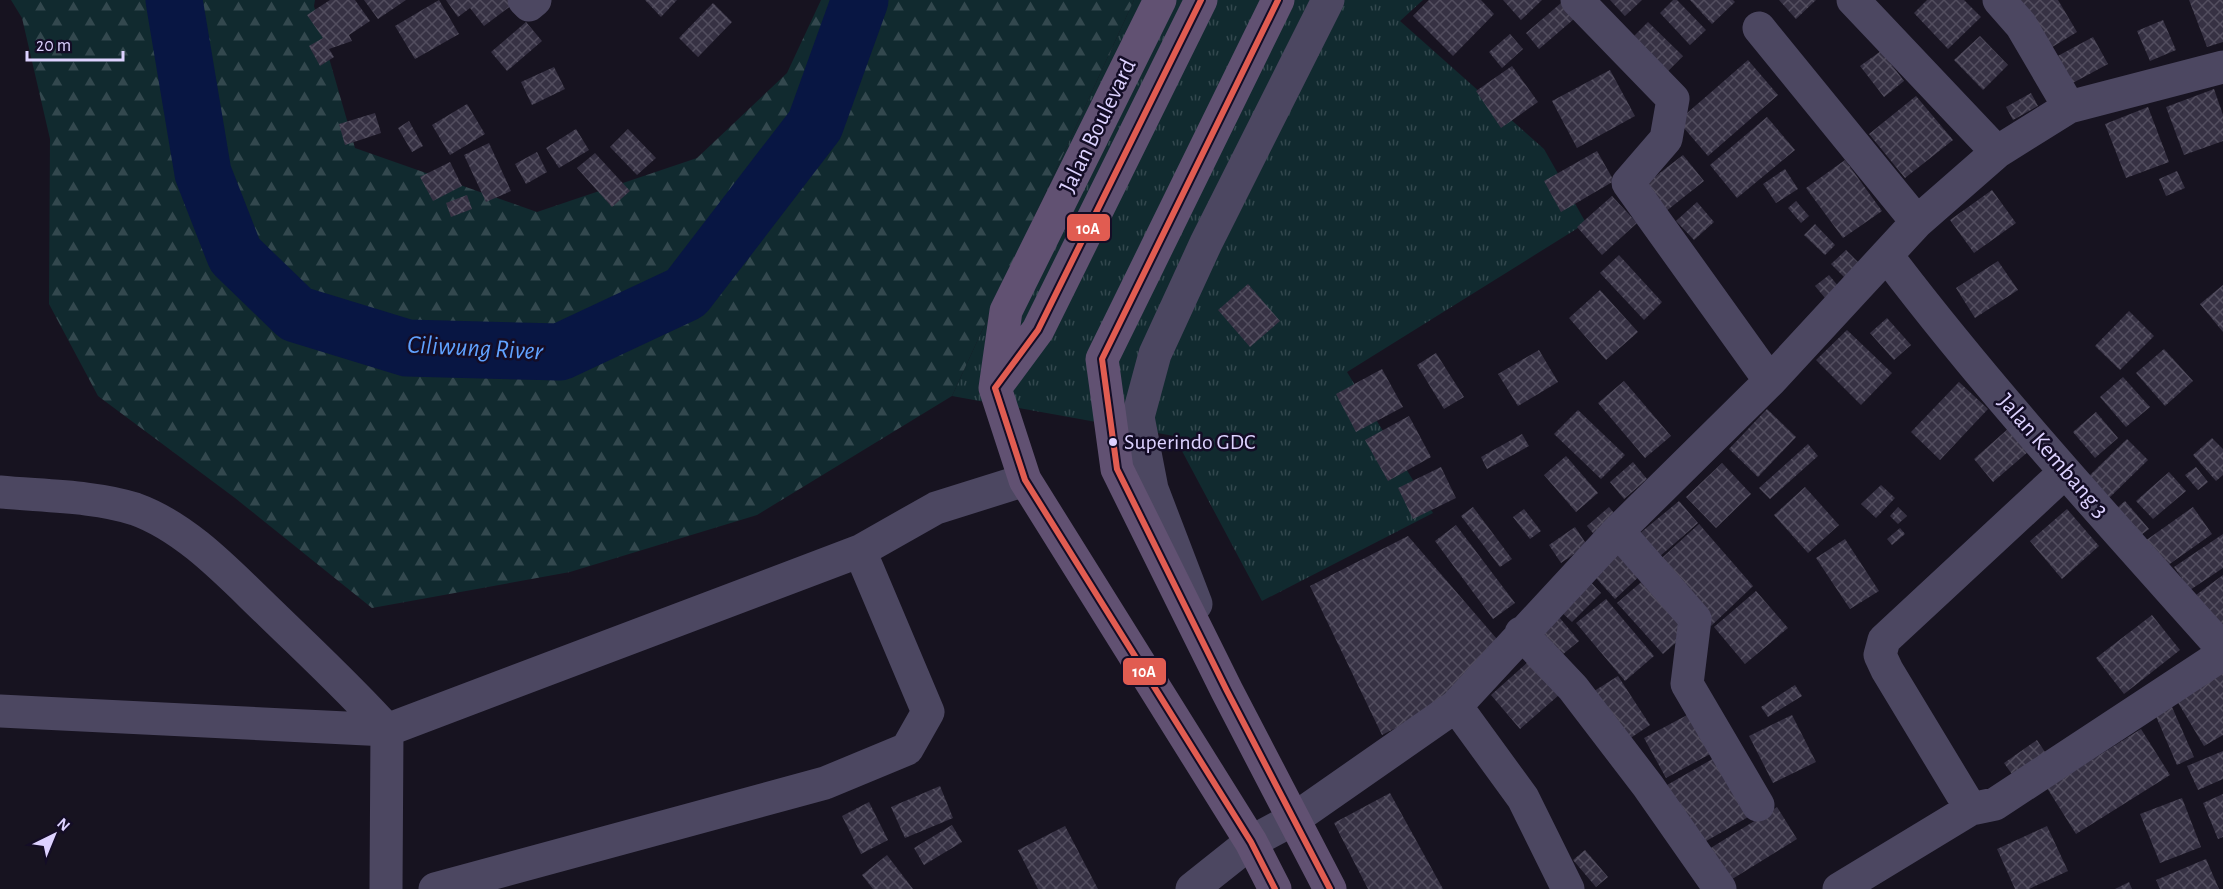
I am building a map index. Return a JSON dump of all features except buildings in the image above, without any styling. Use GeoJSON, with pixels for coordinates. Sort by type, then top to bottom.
{"type":"FeatureCollection","features":[{"type":"Feature","properties":{"kind":"main road","name":"Jalan Boulevard"},"geometry":{"type":"LineString","coordinates":[[1160,0],[1006,311],[995,388],[1025,480],[1251,842],[1275,889]]}},
{"type":"Feature","properties":{"kind":"main road","name":"Jalan Boulevard"},"geometry":{"type":"LineString","coordinates":[[995,388],[1038,330],[1201,0]]}},
{"type":"Feature","properties":{"kind":"main road"},"geometry":{"type":"LineString","coordinates":[[1278,0],[1102,359],[1117,469],[1227,691],[1330,889]]}},
{"type":"Feature","properties":{"kind":"street"},"geometry":{"type":"LineString","coordinates":[[524,0],[529,5],[535,0]]}},
{"type":"Feature","properties":{"kind":"street"},"geometry":{"type":"LineString","coordinates":[[1227,691],[1182,564],[1152,489],[1138,417],[1155,354],[1328,0]]}},
{"type":"Feature","properties":{"kind":"street"},"geometry":{"type":"LineString","coordinates":[[1577,0],[1673,99],[1665,139],[1628,183],[1770,381]]}},
{"type":"Feature","properties":{"kind":"street"},"geometry":{"type":"LineString","coordinates":[[1853,0],[1997,152]]}},
{"type":"Feature","properties":{"kind":"street"},"geometry":{"type":"LineString","coordinates":[[1999,0],[2020,25],[2069,107]]}},
{"type":"Feature","properties":{"kind":"street"},"geometry":{"type":"LineString","coordinates":[[1759,28],[1917,222]]}},
{"type":"Feature","properties":{"kind":"street"},"geometry":{"type":"LineString","coordinates":[[1192,889],[1251,842],[1294,819],[1456,706],[1521,633],[1618,531],[1770,381],[1917,222],[1997,152],[2069,107],[2223,66]]}},
{"type":"Feature","properties":{"kind":"street","name":"Jalan Kembang 3"},"geometry":{"type":"LineString","coordinates":[[1888,256],[1928,308],[2065,472],[2223,649]]}},
{"type":"Feature","properties":{"kind":"street"},"geometry":{"type":"LineString","coordinates":[[1971,809],[1887,670],[1880,655],[1884,640],[2065,472]]}},
{"type":"Feature","properties":{"kind":"street"},"geometry":{"type":"LineString","coordinates":[[0,711],[387,730],[860,551],[936,508],[1025,480]]}},
{"type":"Feature","properties":{"kind":"street"},"geometry":{"type":"LineString","coordinates":[[0,492],[90,501],[134,509],[168,524],[220,566],[353,692],[387,730],[386,889]]}},
{"type":"Feature","properties":{"kind":"street"},"geometry":{"type":"LineString","coordinates":[[1618,531],[1695,619],[1687,684],[1758,805]]}},
{"type":"Feature","properties":{"kind":"street"},"geometry":{"type":"LineString","coordinates":[[435,889],[825,783],[907,749],[928,712],[860,551]]}},
{"type":"Feature","properties":{"kind":"street"},"geometry":{"type":"LineString","coordinates":[[1521,633],[1573,688],[1648,786],[1720,889]]}},
{"type":"Feature","properties":{"kind":"street"},"geometry":{"type":"LineString","coordinates":[[1839,889],[1971,809],[1995,804],[2223,654]]}},
{"type":"Feature","properties":{"kind":"street"},"geometry":{"type":"LineString","coordinates":[[1456,706],[1523,798],[1568,889]]}},
{"type":"Feature","properties":{"kind":"green space"},"geometry":{"type":"Polygon","coordinates":[[[11,0],[315,0],[314,6],[355,148],[537,212],[697,158],[787,73],[821,0],[1134,0],[952,396],[757,515],[570,572],[372,608],[235,498],[98,396],[49,304],[50,139],[22,18],[11,0]]]}},
{"type":"Feature","properties":{"kind":"green space"},"geometry":{"type":"Polygon","coordinates":[[[1134,0],[1423,0],[1400,21],[1544,149],[1586,223],[1347,372],[1433,513],[1262,601],[1174,436],[952,396],[1134,0]]]}},
{"type":"Feature","properties":{"kind":"waterway","name":"Ciliwung River"},"geometry":{"type":"LineString","coordinates":[[174,0],[203,173],[235,255],[296,314],[407,348],[560,352],[686,293],[815,125],[860,0]]}},
{"type":"Feature","properties":{"kind":"transit line","name":"10A"},"geometry":{"type":"LineString","coordinates":[[1201,0],[1038,330],[995,388],[1025,480],[1251,842],[1275,889]]}},
{"type":"Feature","properties":{"kind":"transit line","name":"10A"},"geometry":{"type":"LineString","coordinates":[[1278,0],[1102,359],[1117,469],[1227,691],[1330,889]]}},
{"type":"Feature","properties":{"kind":"place","name":"Superindo GDC"},"geometry":{"type":"Point","coordinates":[1113,442]}}]}
